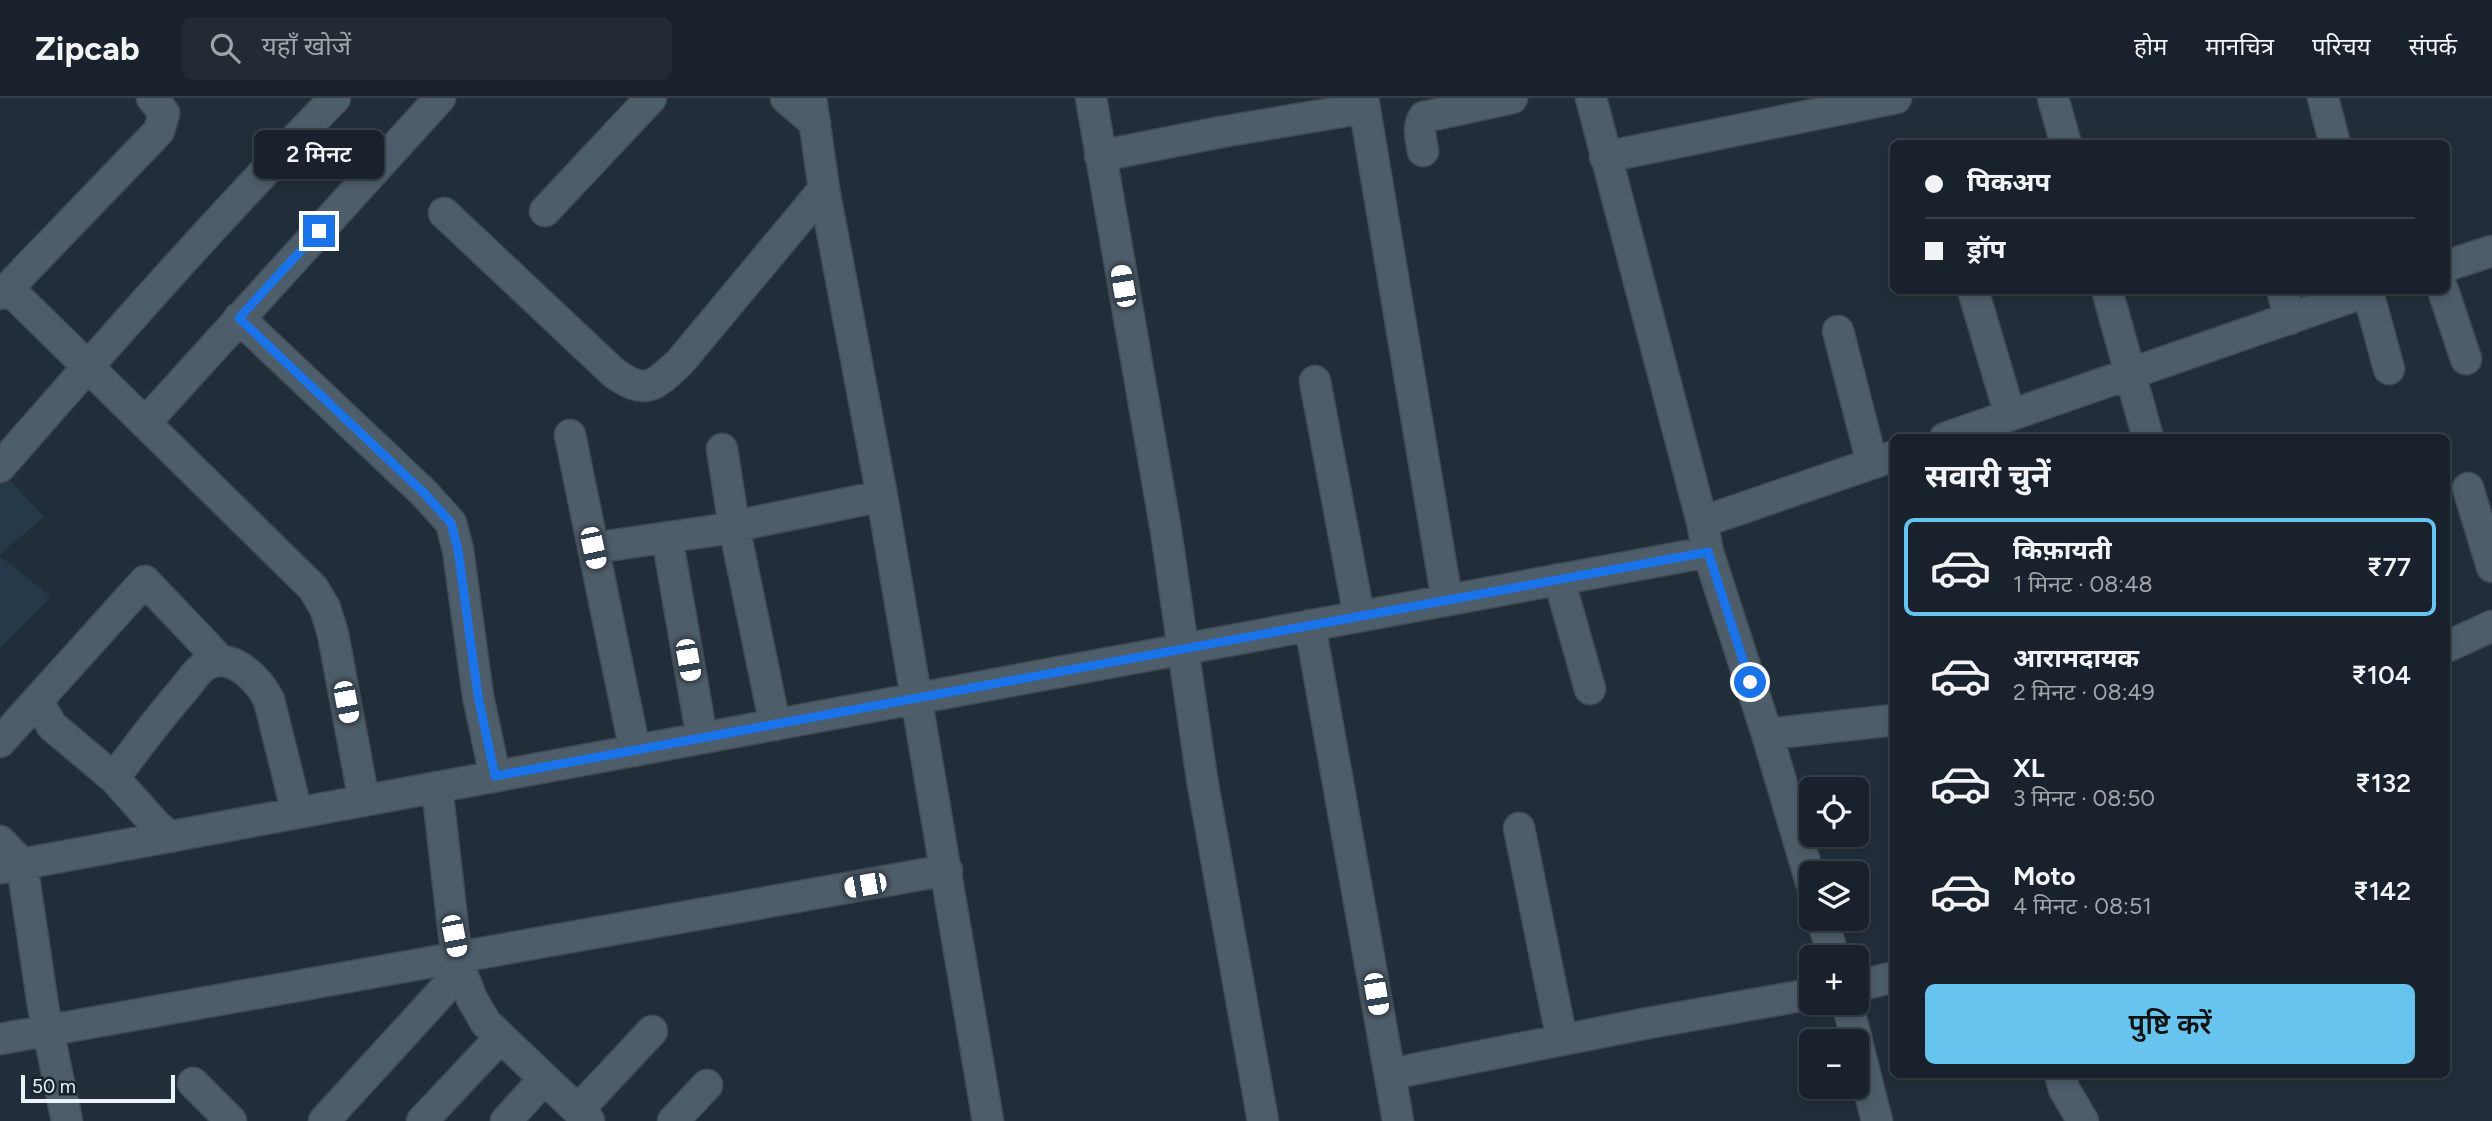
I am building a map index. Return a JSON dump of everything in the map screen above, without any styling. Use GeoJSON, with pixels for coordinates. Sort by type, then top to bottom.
{"type":"FeatureCollection","features":[{"type":"Feature","properties":{"kind":"street"},"geometry":{"type":"LineString","coordinates":[[152,98],[164,113],[159,131],[4,292],[16,295],[313,588],[325,608],[333,634],[364,801]]}},
{"type":"Feature","properties":{"kind":"street"},"geometry":{"type":"LineString","coordinates":[[0,467],[86,367],[279,155],[335,98]]}},
{"type":"Feature","properties":{"kind":"street"},"geometry":{"type":"LineString","coordinates":[[145,423],[440,98]]}},
{"type":"Feature","properties":{"kind":"street"},"geometry":{"type":"LineString","coordinates":[[545,211],[651,98]]}},
{"type":"Feature","properties":{"kind":"street"},"geometry":{"type":"LineString","coordinates":[[786,98],[813,111],[824,189],[882,496],[988,1121]]}},
{"type":"Feature","properties":{"kind":"street"},"geometry":{"type":"LineString","coordinates":[[1091,98],[1166,531],[1181,649],[1202,779],[1263,1121]]}},
{"type":"Feature","properties":{"kind":"street"},"geometry":{"type":"LineString","coordinates":[[1423,151],[1419,132],[1424,117],[1512,98]]}},
{"type":"Feature","properties":{"kind":"street"},"geometry":{"type":"LineString","coordinates":[[1591,98],[1708,552],[1805,861]]}},
{"type":"Feature","properties":{"kind":"street"},"geometry":{"type":"LineString","coordinates":[[1605,158],[1896,98]]}},
{"type":"Feature","properties":{"kind":"street"},"geometry":{"type":"LineString","coordinates":[[2053,98],[2065,140]]}},
{"type":"Feature","properties":{"kind":"street"},"geometry":{"type":"LineString","coordinates":[[2323,98],[2334,140]]}},
{"type":"Feature","properties":{"kind":"street"},"geometry":{"type":"LineString","coordinates":[[1100,156],[1363,103],[1447,600]]}},
{"type":"Feature","properties":{"kind":"street"},"geometry":{"type":"LineString","coordinates":[[444,212],[614,373],[630,384],[646,387],[662,379],[680,362],[824,189]]}},
{"type":"Feature","properties":{"kind":"street"},"geometry":{"type":"LineString","coordinates":[[2450,265],[2492,251]]}},
{"type":"Feature","properties":{"kind":"street"},"geometry":{"type":"LineString","coordinates":[[1974,294],[2010,415]]}},
{"type":"Feature","properties":{"kind":"street"},"geometry":{"type":"LineString","coordinates":[[2108,294],[2147,434]]}},
{"type":"Feature","properties":{"kind":"street"},"geometry":{"type":"LineString","coordinates":[[1956,434],[2131,374],[2286,305],[2351,294]]}},
{"type":"Feature","properties":{"kind":"street"},"geometry":{"type":"LineString","coordinates":[[2370,294],[2389,369]]}},
{"type":"Feature","properties":{"kind":"street"},"geometry":{"type":"LineString","coordinates":[[2443,294],[2466,359]]}},
{"type":"Feature","properties":{"kind":"street"},"geometry":{"type":"LineString","coordinates":[[239,318],[425,494],[451,523],[458,550],[478,696],[495,776]]}},
{"type":"Feature","properties":{"kind":"street"},"geometry":{"type":"LineString","coordinates":[[1702,522],[1883,460],[1838,331]]}},
{"type":"Feature","properties":{"kind":"street"},"geometry":{"type":"LineString","coordinates":[[1315,382],[1359,616]]}},
{"type":"Feature","properties":{"kind":"street"},"geometry":{"type":"LineString","coordinates":[[570,435],[635,751]]}},
{"type":"Feature","properties":{"kind":"street"},"geometry":{"type":"LineString","coordinates":[[722,449],[734,526],[775,725]]}},
{"type":"Feature","properties":{"kind":"street"},"geometry":{"type":"LineString","coordinates":[[2468,488],[2492,567]]}},
{"type":"Feature","properties":{"kind":"street"},"geometry":{"type":"LineString","coordinates":[[593,548],[734,526],[882,496]]}},
{"type":"Feature","properties":{"kind":"street"},"geometry":{"type":"LineString","coordinates":[[667,537],[702,738]]}},
{"type":"Feature","properties":{"kind":"street"},"geometry":{"type":"LineString","coordinates":[[11,866],[1708,552]]}},
{"type":"Feature","properties":{"kind":"street"},"geometry":{"type":"LineString","coordinates":[[1559,579],[1590,689]]}},
{"type":"Feature","properties":{"kind":"street"},"geometry":{"type":"LineString","coordinates":[[0,742],[145,581],[221,661],[245,671],[263,688],[269,700],[297,813]]}},
{"type":"Feature","properties":{"kind":"street"},"geometry":{"type":"LineString","coordinates":[[1310,625],[1398,1121]]}},
{"type":"Feature","properties":{"kind":"street"},"geometry":{"type":"LineString","coordinates":[[2450,645],[2491,629]]}},
{"type":"Feature","properties":{"kind":"street"},"geometry":{"type":"LineString","coordinates":[[114,778],[152,726],[195,676],[206,665],[221,661]]}},
{"type":"Feature","properties":{"kind":"street"},"geometry":{"type":"LineString","coordinates":[[38,702],[52,726],[114,778],[170,837]]}},
{"type":"Feature","properties":{"kind":"street"},"geometry":{"type":"LineString","coordinates":[[1767,734],[1890,720]]}},
{"type":"Feature","properties":{"kind":"street"},"geometry":{"type":"LineString","coordinates":[[437,787],[460,964],[472,999],[486,1023],[584,1116],[652,1031]]}},
{"type":"Feature","properties":{"kind":"street"},"geometry":{"type":"LineString","coordinates":[[1519,828],[1562,1040]]}},
{"type":"Feature","properties":{"kind":"street"},"geometry":{"type":"LineString","coordinates":[[0,841],[11,866],[66,1121]]}},
{"type":"Feature","properties":{"kind":"street"},"geometry":{"type":"LineString","coordinates":[[0,1039],[460,964],[947,870]]}},
{"type":"Feature","properties":{"kind":"street"},"geometry":{"type":"LineString","coordinates":[[324,1121],[460,964]]}},
{"type":"Feature","properties":{"kind":"street"},"geometry":{"type":"LineString","coordinates":[[1869,983],[1890,978]]}},
{"type":"Feature","properties":{"kind":"street"},"geometry":{"type":"LineString","coordinates":[[1390,1074],[1799,996]]}},
{"type":"Feature","properties":{"kind":"street"},"geometry":{"type":"LineString","coordinates":[[422,1121],[500,1038]]}},
{"type":"Feature","properties":{"kind":"street"},"geometry":{"type":"LineString","coordinates":[[2061,1078],[2064,1089],[2083,1121]]}},
{"type":"Feature","properties":{"kind":"street"},"geometry":{"type":"LineString","coordinates":[[506,1121],[544,1079]]}},
{"type":"Feature","properties":{"kind":"street"},"geometry":{"type":"LineString","coordinates":[[192,1083],[231,1121]]}},
{"type":"Feature","properties":{"kind":"street"},"geometry":{"type":"LineString","coordinates":[[673,1121],[708,1085]]}},
{"type":"Feature","properties":{"kind":"street"},"geometry":{"type":"LineString","coordinates":[[1869,1089],[1877,1121]]}},
{"type":"Feature","properties":{"kind":"shaded area"},"geometry":{"type":"Polygon","coordinates":[[[0,469],[44,517],[0,554],[0,469]]]}},
{"type":"Feature","properties":{"kind":"shaded area"},"geometry":{"type":"Polygon","coordinates":[[[0,556],[51,597],[0,648],[0,556]]]}},
{"type":"Feature","properties":{"kind":"route"},"geometry":{"type":"LineString","coordinates":[[319,231],[239,318],[425,494],[451,523],[458,550],[478,696],[495,776],[1708,552],[1750,682]]}}]}
